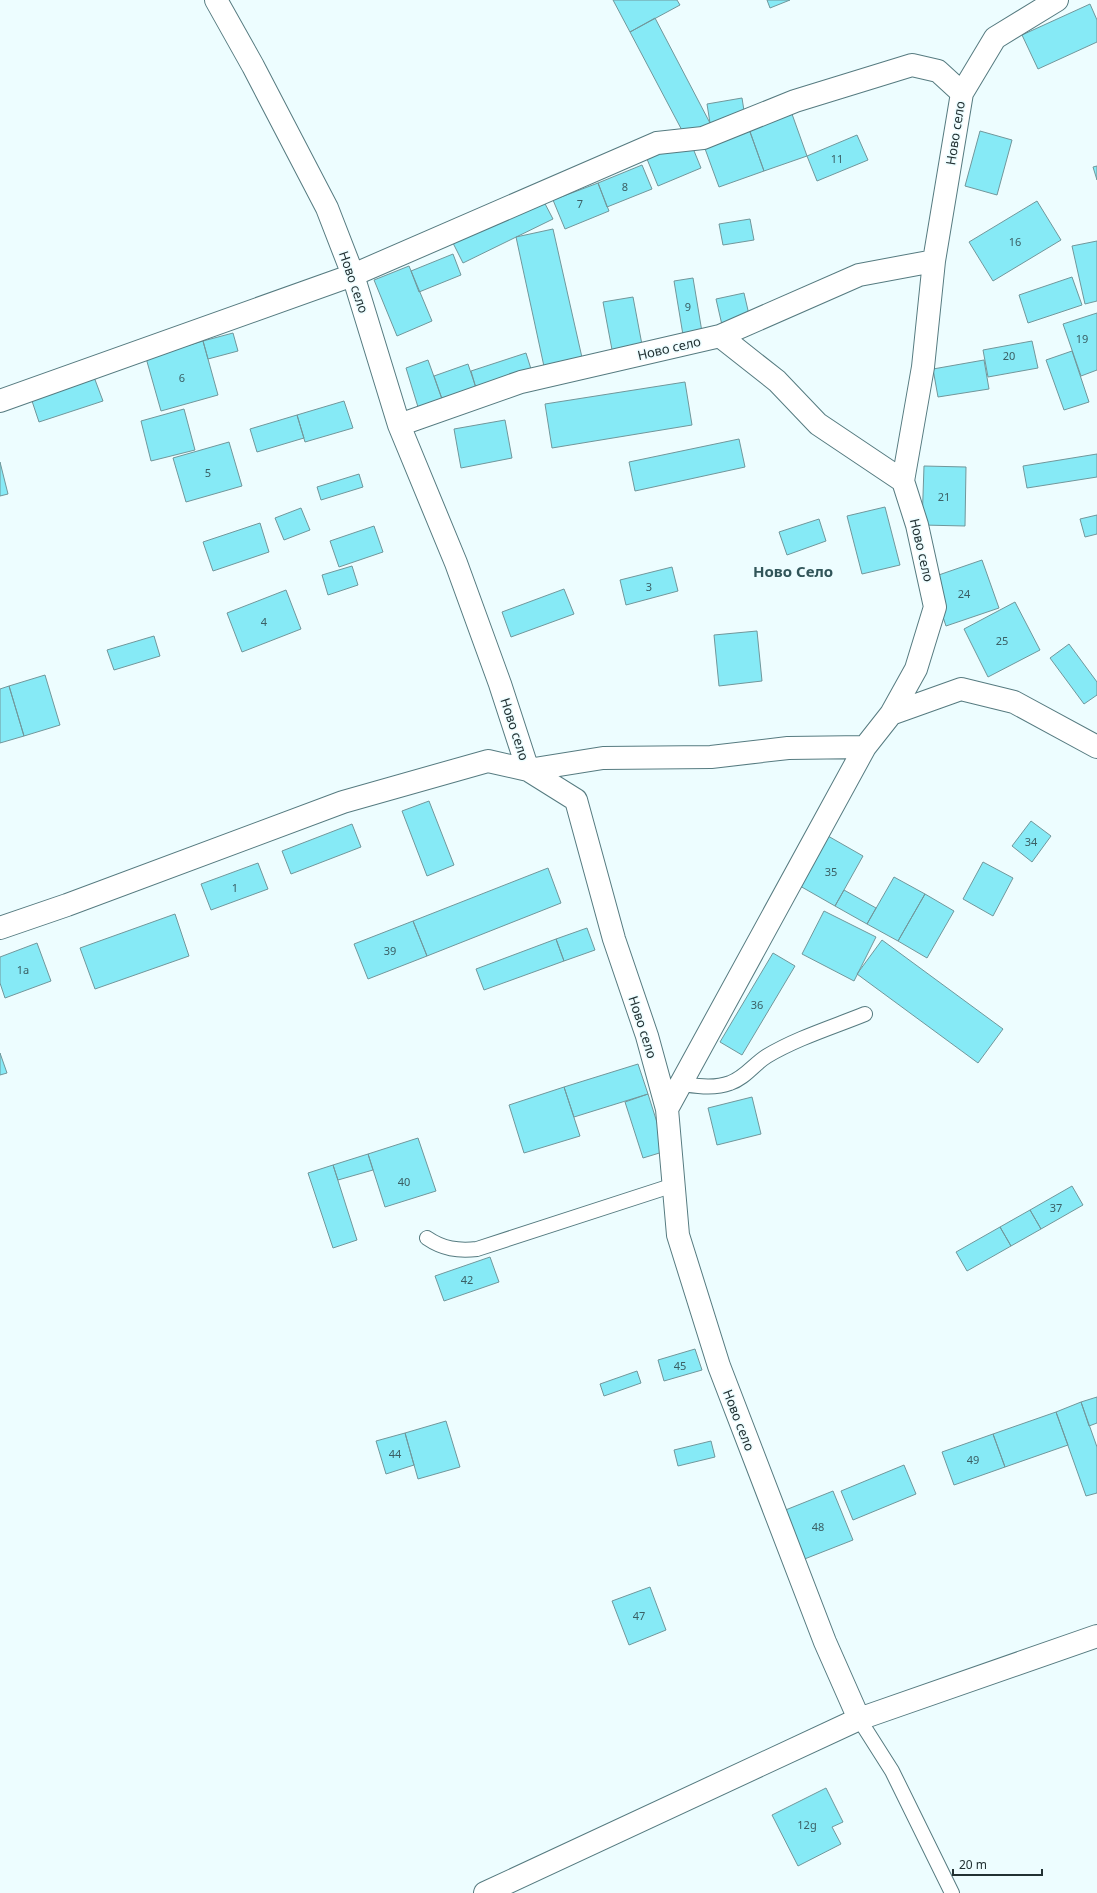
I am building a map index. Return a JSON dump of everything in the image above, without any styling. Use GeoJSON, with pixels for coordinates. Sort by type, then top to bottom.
{"type":"FeatureCollection","features":[{"type":"Feature","properties":{"kind":"street","name":"Ново село"},"geometry":{"type":"LineString","coordinates":[[216,0],[253,66],[328,208],[353,275],[399,425],[456,563],[500,684],[528,770],[576,800],[614,939],[648,1036],[667,1108],[678,1235],[719,1366],[825,1642],[859,1718]]}},
{"type":"Feature","properties":{"kind":"street","name":"Ново село"},"geometry":{"type":"LineString","coordinates":[[667,1108],[865,747],[892,714],[916,668],[934,607],[917,525],[903,482],[923,367],[934,260],[962,92],[995,38],[1057,0]]}},
{"type":"Feature","properties":{"kind":"street"},"geometry":{"type":"LineString","coordinates":[[0,401],[353,275],[657,143],[703,138],[794,101],[912,65],[938,71],[962,92]]}},
{"type":"Feature","properties":{"kind":"street","name":"Ново село"},"geometry":{"type":"LineString","coordinates":[[399,425],[521,382],[720,336],[859,275],[934,260]]}},
{"type":"Feature","properties":{"kind":"street"},"geometry":{"type":"LineString","coordinates":[[720,336],[777,381],[818,424],[903,482]]}},
{"type":"Feature","properties":{"kind":"street"},"geometry":{"type":"LineString","coordinates":[[892,714],[961,690],[1014,702],[1097,747]]}},
{"type":"Feature","properties":{"kind":"street"},"geometry":{"type":"LineString","coordinates":[[0,928],[67,905],[342,802],[488,761],[528,770],[603,758],[711,757],[788,748],[865,747]]}},
{"type":"Feature","properties":{"kind":"street"},"geometry":{"type":"LineString","coordinates":[[484,1893],[859,1718],[1097,1636]]}},
{"type":"Feature","properties":{"kind":"lane"},"geometry":{"type":"LineString","coordinates":[[681,1084],[700,1086],[729,1084],[745,1074],[766,1057],[792,1043],[866,1014]]}},
{"type":"Feature","properties":{"kind":"lane"},"geometry":{"type":"LineString","coordinates":[[427,1238],[438,1245],[449,1249],[463,1251],[477,1249],[674,1185]]}},
{"type":"Feature","properties":{"kind":"lane"},"geometry":{"type":"LineString","coordinates":[[859,1718],[892,1771],[952,1893]]}},
{"type":"Feature","properties":{"kind":"building"},"geometry":{"type":"Polygon","coordinates":[[[613,0],[677,0],[680,5],[630,32],[613,0]]]}},
{"type":"Feature","properties":{"kind":"building"},"geometry":{"type":"Polygon","coordinates":[[[767,0],[790,0],[770,8],[767,0]]]}},
{"type":"Feature","properties":{"kind":"building"},"geometry":{"type":"Polygon","coordinates":[[[1090,4],[1097,20],[1097,42],[1038,69],[1022,35],[1090,4]]]}},
{"type":"Feature","properties":{"kind":"building"},"geometry":{"type":"Polygon","coordinates":[[[655,18],[710,123],[685,136],[630,32],[655,18]]]}},
{"type":"Feature","properties":{"kind":"building"},"geometry":{"type":"Polygon","coordinates":[[[742,98],[745,117],[710,123],[707,104],[742,98]]]}},
{"type":"Feature","properties":{"kind":"building"},"geometry":{"type":"Polygon","coordinates":[[[792,114],[807,156],[764,171],[749,129],[792,114]]]}},
{"type":"Feature","properties":{"kind":"building"},"geometry":{"type":"Polygon","coordinates":[[[749,129],[764,171],[719,187],[704,146],[749,129]]]}},
{"type":"Feature","properties":{"kind":"building"},"geometry":{"type":"Polygon","coordinates":[[[980,131],[1012,140],[997,195],[965,186],[980,131]]]}},
{"type":"Feature","properties":{"kind":"building"},"geometry":{"type":"Polygon","coordinates":[[[857,135],[868,160],[817,181],[807,156],[857,135]]]}},
{"type":"Feature","properties":{"kind":"building"},"geometry":{"type":"Polygon","coordinates":[[[690,141],[701,168],[658,186],[647,159],[690,141]]]}},
{"type":"Feature","properties":{"kind":"building"},"geometry":{"type":"Polygon","coordinates":[[[642,165],[652,189],[607,207],[598,183],[642,165]]]}},
{"type":"Feature","properties":{"kind":"building"},"geometry":{"type":"Polygon","coordinates":[[[1097,166],[1097,180],[1093,167],[1097,166]]]}},
{"type":"Feature","properties":{"kind":"building"},"geometry":{"type":"Polygon","coordinates":[[[598,183],[609,211],[565,229],[553,200],[598,183]]]}},
{"type":"Feature","properties":{"kind":"building"},"geometry":{"type":"Polygon","coordinates":[[[542,198],[553,219],[463,263],[453,243],[542,198]]]}},
{"type":"Feature","properties":{"kind":"building"},"geometry":{"type":"Polygon","coordinates":[[[1037,201],[1061,240],[993,281],[969,242],[1037,201]]]}},
{"type":"Feature","properties":{"kind":"building"},"geometry":{"type":"Polygon","coordinates":[[[750,219],[754,240],[723,245],[719,224],[750,219]]]}},
{"type":"Feature","properties":{"kind":"building"},"geometry":{"type":"Polygon","coordinates":[[[553,229],[583,362],[545,371],[516,237],[553,229]]]}},
{"type":"Feature","properties":{"kind":"building"},"geometry":{"type":"Polygon","coordinates":[[[1097,241],[1097,301],[1085,304],[1072,246],[1097,241]]]}},
{"type":"Feature","properties":{"kind":"building"},"geometry":{"type":"Polygon","coordinates":[[[453,254],[461,275],[419,292],[411,271],[453,254]]]}},
{"type":"Feature","properties":{"kind":"building"},"geometry":{"type":"Polygon","coordinates":[[[409,266],[432,321],[397,336],[374,280],[409,266]]]}},
{"type":"Feature","properties":{"kind":"building"},"geometry":{"type":"Polygon","coordinates":[[[1072,277],[1082,305],[1028,323],[1019,295],[1072,277]]]}},
{"type":"Feature","properties":{"kind":"building"},"geometry":{"type":"Polygon","coordinates":[[[693,278],[702,332],[683,335],[674,281],[693,278]]]}},
{"type":"Feature","properties":{"kind":"building"},"geometry":{"type":"Polygon","coordinates":[[[744,293],[750,319],[722,325],[716,299],[744,293]]]}},
{"type":"Feature","properties":{"kind":"building"},"geometry":{"type":"Polygon","coordinates":[[[633,297],[643,350],[613,355],[603,302],[633,297]]]}},
{"type":"Feature","properties":{"kind":"building"},"geometry":{"type":"Polygon","coordinates":[[[1097,313],[1097,370],[1081,376],[1063,324],[1097,313]]]}},
{"type":"Feature","properties":{"kind":"building"},"geometry":{"type":"Polygon","coordinates":[[[233,333],[238,351],[208,359],[203,341],[233,333]]]}},
{"type":"Feature","properties":{"kind":"building"},"geometry":{"type":"Polygon","coordinates":[[[203,341],[218,395],[161,411],[146,358],[203,341]]]}},
{"type":"Feature","properties":{"kind":"building"},"geometry":{"type":"Polygon","coordinates":[[[1032,341],[1038,368],[988,377],[983,350],[1032,341]]]}},
{"type":"Feature","properties":{"kind":"building"},"geometry":{"type":"Polygon","coordinates":[[[1072,351],[1089,402],[1064,410],[1046,360],[1072,351]]]}},
{"type":"Feature","properties":{"kind":"building"},"geometry":{"type":"Polygon","coordinates":[[[526,353],[531,369],[476,388],[471,371],[526,353]]]}},
{"type":"Feature","properties":{"kind":"building"},"geometry":{"type":"Polygon","coordinates":[[[428,360],[442,399],[418,407],[406,368],[428,360]]]}},
{"type":"Feature","properties":{"kind":"building"},"geometry":{"type":"Polygon","coordinates":[[[984,360],[989,389],[938,397],[933,369],[984,360]]]}},
{"type":"Feature","properties":{"kind":"building"},"geometry":{"type":"Polygon","coordinates":[[[468,364],[476,388],[442,399],[434,376],[468,364]]]}},
{"type":"Feature","properties":{"kind":"building"},"geometry":{"type":"Polygon","coordinates":[[[94,377],[103,401],[39,422],[31,398],[94,377]]]}},
{"type":"Feature","properties":{"kind":"building"},"geometry":{"type":"Polygon","coordinates":[[[685,382],[692,425],[552,448],[545,404],[685,382]]]}},
{"type":"Feature","properties":{"kind":"building"},"geometry":{"type":"Polygon","coordinates":[[[344,401],[353,428],[305,442],[297,415],[344,401]]]}},
{"type":"Feature","properties":{"kind":"building"},"geometry":{"type":"Polygon","coordinates":[[[184,409],[195,450],[151,461],[141,421],[184,409]]]}},
{"type":"Feature","properties":{"kind":"building"},"geometry":{"type":"Polygon","coordinates":[[[297,415],[304,438],[257,452],[250,429],[297,415]]]}},
{"type":"Feature","properties":{"kind":"building"},"geometry":{"type":"Polygon","coordinates":[[[505,420],[512,458],[461,468],[454,429],[505,420]]]}},
{"type":"Feature","properties":{"kind":"building"},"geometry":{"type":"Polygon","coordinates":[[[739,439],[745,467],[635,491],[629,462],[739,439]]]}},
{"type":"Feature","properties":{"kind":"building"},"geometry":{"type":"Polygon","coordinates":[[[229,442],[242,486],[186,502],[173,458],[229,442]]]}},
{"type":"Feature","properties":{"kind":"building"},"geometry":{"type":"Polygon","coordinates":[[[1097,454],[1097,477],[1027,488],[1023,466],[1097,454]]]}},
{"type":"Feature","properties":{"kind":"building"},"geometry":{"type":"Polygon","coordinates":[[[0,462],[8,494],[0,496],[0,462]]]}},
{"type":"Feature","properties":{"kind":"building"},"geometry":{"type":"Polygon","coordinates":[[[924,466],[966,467],[965,526],[922,525],[924,466]]]}},
{"type":"Feature","properties":{"kind":"building"},"geometry":{"type":"Polygon","coordinates":[[[359,474],[363,487],[321,500],[317,487],[359,474]]]}},
{"type":"Feature","properties":{"kind":"building"},"geometry":{"type":"Polygon","coordinates":[[[885,507],[900,565],[862,574],[847,516],[885,507]]]}},
{"type":"Feature","properties":{"kind":"building"},"geometry":{"type":"Polygon","coordinates":[[[301,508],[310,530],[284,540],[275,518],[301,508]]]}},
{"type":"Feature","properties":{"kind":"building"},"geometry":{"type":"Polygon","coordinates":[[[1097,515],[1097,534],[1085,537],[1080,519],[1097,515]]]}},
{"type":"Feature","properties":{"kind":"building"},"geometry":{"type":"Polygon","coordinates":[[[819,519],[826,541],[787,555],[779,532],[819,519]]]}},
{"type":"Feature","properties":{"kind":"building"},"geometry":{"type":"Polygon","coordinates":[[[260,523],[269,552],[213,571],[203,542],[260,523]]]}},
{"type":"Feature","properties":{"kind":"building"},"geometry":{"type":"Polygon","coordinates":[[[374,526],[383,552],[339,567],[330,541],[374,526]]]}},
{"type":"Feature","properties":{"kind":"building"},"geometry":{"type":"Polygon","coordinates":[[[982,560],[999,608],[946,626],[930,578],[982,560]]]}},
{"type":"Feature","properties":{"kind":"building"},"geometry":{"type":"Polygon","coordinates":[[[352,566],[358,585],[328,595],[322,575],[352,566]]]}},
{"type":"Feature","properties":{"kind":"building"},"geometry":{"type":"Polygon","coordinates":[[[672,567],[678,591],[626,605],[620,580],[672,567]]]}},
{"type":"Feature","properties":{"kind":"building"},"geometry":{"type":"Polygon","coordinates":[[[564,589],[574,614],[511,637],[502,612],[564,589]]]}},
{"type":"Feature","properties":{"kind":"building"},"geometry":{"type":"Polygon","coordinates":[[[286,590],[301,629],[242,652],[227,613],[286,590]]]}},
{"type":"Feature","properties":{"kind":"building"},"geometry":{"type":"Polygon","coordinates":[[[1015,602],[1040,650],[988,677],[964,629],[1015,602]]]}},
{"type":"Feature","properties":{"kind":"building"},"geometry":{"type":"Polygon","coordinates":[[[757,631],[762,681],[719,686],[714,635],[757,631]]]}},
{"type":"Feature","properties":{"kind":"building"},"geometry":{"type":"Polygon","coordinates":[[[154,636],[160,656],[114,670],[107,650],[154,636]]]}},
{"type":"Feature","properties":{"kind":"building"},"geometry":{"type":"Polygon","coordinates":[[[1069,644],[1097,682],[1097,695],[1084,704],[1050,658],[1069,644]]]}},
{"type":"Feature","properties":{"kind":"building"},"geometry":{"type":"Polygon","coordinates":[[[45,675],[60,725],[24,736],[9,686],[45,675]]]}},
{"type":"Feature","properties":{"kind":"building"},"geometry":{"type":"Polygon","coordinates":[[[9,686],[24,736],[0,743],[0,689],[9,686]]]}},
{"type":"Feature","properties":{"kind":"building"},"geometry":{"type":"Polygon","coordinates":[[[429,801],[454,865],[427,876],[402,811],[429,801]]]}},
{"type":"Feature","properties":{"kind":"building"},"geometry":{"type":"Polygon","coordinates":[[[1031,821],[1051,836],[1032,862],[1012,846],[1031,821]]]}},
{"type":"Feature","properties":{"kind":"building"},"geometry":{"type":"Polygon","coordinates":[[[352,824],[361,847],[291,874],[282,851],[352,824]]]}},
{"type":"Feature","properties":{"kind":"building"},"geometry":{"type":"Polygon","coordinates":[[[828,836],[863,856],[835,906],[800,886],[828,836]]]}},
{"type":"Feature","properties":{"kind":"building"},"geometry":{"type":"Polygon","coordinates":[[[983,862],[1013,878],[993,916],[963,899],[983,862]]]}},
{"type":"Feature","properties":{"kind":"building"},"geometry":{"type":"Polygon","coordinates":[[[258,863],[268,889],[211,910],[201,884],[258,863]]]}},
{"type":"Feature","properties":{"kind":"building"},"geometry":{"type":"Polygon","coordinates":[[[548,868],[561,903],[427,956],[413,921],[548,868]]]}},
{"type":"Feature","properties":{"kind":"building"},"geometry":{"type":"Polygon","coordinates":[[[894,877],[925,894],[898,941],[867,924],[894,877]]]}},
{"type":"Feature","properties":{"kind":"building"},"geometry":{"type":"Polygon","coordinates":[[[844,890],[876,908],[867,924],[835,906],[844,890]]]}},
{"type":"Feature","properties":{"kind":"building"},"geometry":{"type":"Polygon","coordinates":[[[925,894],[954,911],[927,958],[898,941],[925,894]]]}},
{"type":"Feature","properties":{"kind":"building"},"geometry":{"type":"Polygon","coordinates":[[[824,911],[876,937],[854,981],[802,954],[824,911]]]}},
{"type":"Feature","properties":{"kind":"building"},"geometry":{"type":"Polygon","coordinates":[[[175,914],[189,956],[95,989],[80,948],[175,914]]]}},
{"type":"Feature","properties":{"kind":"building"},"geometry":{"type":"Polygon","coordinates":[[[413,921],[427,956],[368,979],[354,944],[413,921]]]}},
{"type":"Feature","properties":{"kind":"building"},"geometry":{"type":"Polygon","coordinates":[[[587,928],[595,950],[564,961],[556,939],[587,928]]]}},
{"type":"Feature","properties":{"kind":"building"},"geometry":{"type":"Polygon","coordinates":[[[556,939],[564,961],[484,990],[476,969],[556,939]]]}},
{"type":"Feature","properties":{"kind":"building"},"geometry":{"type":"Polygon","coordinates":[[[882,940],[1003,1029],[978,1063],[857,974],[882,940]]]}},
{"type":"Feature","properties":{"kind":"building"},"geometry":{"type":"Polygon","coordinates":[[[37,943],[51,981],[5,998],[0,983],[0,957],[37,943]]]}},
{"type":"Feature","properties":{"kind":"building"},"geometry":{"type":"Polygon","coordinates":[[[773,953],[795,966],[742,1055],[720,1042],[773,953]]]}},
{"type":"Feature","properties":{"kind":"building"},"geometry":{"type":"Polygon","coordinates":[[[0,1053],[7,1073],[0,1075],[0,1053]]]}},
{"type":"Feature","properties":{"kind":"building"},"geometry":{"type":"Polygon","coordinates":[[[638,1064],[648,1094],[574,1117],[564,1087],[638,1064]]]}},
{"type":"Feature","properties":{"kind":"building"},"geometry":{"type":"Polygon","coordinates":[[[564,1087],[580,1136],[524,1153],[509,1105],[564,1087]]]}},
{"type":"Feature","properties":{"kind":"building"},"geometry":{"type":"Polygon","coordinates":[[[648,1094],[666,1151],[643,1158],[625,1102],[648,1094]]]}},
{"type":"Feature","properties":{"kind":"building"},"geometry":{"type":"Polygon","coordinates":[[[752,1097],[761,1134],[717,1145],[708,1108],[752,1097]]]}},
{"type":"Feature","properties":{"kind":"building"},"geometry":{"type":"Polygon","coordinates":[[[418,1138],[436,1191],[385,1207],[368,1154],[418,1138]]]}},
{"type":"Feature","properties":{"kind":"building"},"geometry":{"type":"Polygon","coordinates":[[[368,1154],[373,1170],[338,1180],[333,1165],[368,1154]]]}},
{"type":"Feature","properties":{"kind":"building"},"geometry":{"type":"Polygon","coordinates":[[[333,1165],[357,1240],[333,1248],[308,1173],[333,1165]]]}},
{"type":"Feature","properties":{"kind":"building"},"geometry":{"type":"Polygon","coordinates":[[[1072,1186],[1083,1205],[1041,1229],[1030,1210],[1072,1186]]]}},
{"type":"Feature","properties":{"kind":"building"},"geometry":{"type":"Polygon","coordinates":[[[1030,1210],[1041,1229],[1011,1246],[1000,1227],[1030,1210]]]}},
{"type":"Feature","properties":{"kind":"building"},"geometry":{"type":"Polygon","coordinates":[[[1000,1227],[1011,1246],[967,1271],[956,1252],[1000,1227]]]}},
{"type":"Feature","properties":{"kind":"building"},"geometry":{"type":"Polygon","coordinates":[[[490,1257],[499,1282],[444,1301],[435,1276],[490,1257]]]}},
{"type":"Feature","properties":{"kind":"building"},"geometry":{"type":"Polygon","coordinates":[[[695,1349],[702,1370],[664,1381],[658,1360],[695,1349]]]}},
{"type":"Feature","properties":{"kind":"building"},"geometry":{"type":"Polygon","coordinates":[[[637,1371],[641,1383],[604,1396],[600,1384],[637,1371]]]}},
{"type":"Feature","properties":{"kind":"building"},"geometry":{"type":"Polygon","coordinates":[[[1097,1397],[1097,1423],[1089,1426],[1081,1402],[1097,1397]]]}},
{"type":"Feature","properties":{"kind":"building"},"geometry":{"type":"Polygon","coordinates":[[[1081,1402],[1097,1447],[1097,1493],[1086,1496],[1056,1412],[1081,1402]]]}},
{"type":"Feature","properties":{"kind":"building"},"geometry":{"type":"Polygon","coordinates":[[[1056,1412],[1068,1445],[1005,1467],[993,1434],[1056,1412]]]}},
{"type":"Feature","properties":{"kind":"building"},"geometry":{"type":"Polygon","coordinates":[[[446,1421],[460,1467],[418,1479],[405,1433],[446,1421]]]}},
{"type":"Feature","properties":{"kind":"building"},"geometry":{"type":"Polygon","coordinates":[[[405,1433],[414,1465],[386,1474],[376,1441],[405,1433]]]}},
{"type":"Feature","properties":{"kind":"building"},"geometry":{"type":"Polygon","coordinates":[[[993,1434],[1005,1467],[954,1485],[942,1452],[993,1434]]]}},
{"type":"Feature","properties":{"kind":"building"},"geometry":{"type":"Polygon","coordinates":[[[711,1441],[715,1457],[678,1466],[674,1450],[711,1441]]]}},
{"type":"Feature","properties":{"kind":"building"},"geometry":{"type":"Polygon","coordinates":[[[904,1465],[916,1494],[853,1520],[841,1491],[904,1465]]]}},
{"type":"Feature","properties":{"kind":"building"},"geometry":{"type":"Polygon","coordinates":[[[833,1491],[853,1540],[802,1560],[783,1511],[833,1491]]]}},
{"type":"Feature","properties":{"kind":"building"},"geometry":{"type":"Polygon","coordinates":[[[650,1587],[666,1630],[629,1645],[612,1601],[650,1587]]]}},
{"type":"Feature","properties":{"kind":"building"},"geometry":{"type":"Polygon","coordinates":[[[826,1788],[843,1822],[832,1827],[841,1844],[798,1866],[772,1815],[826,1788]]]}},
{"type":"Feature","properties":{"kind":"district","name":"Ново Село"},"geometry":{"type":"Point","coordinates":[793,571]}}]}
